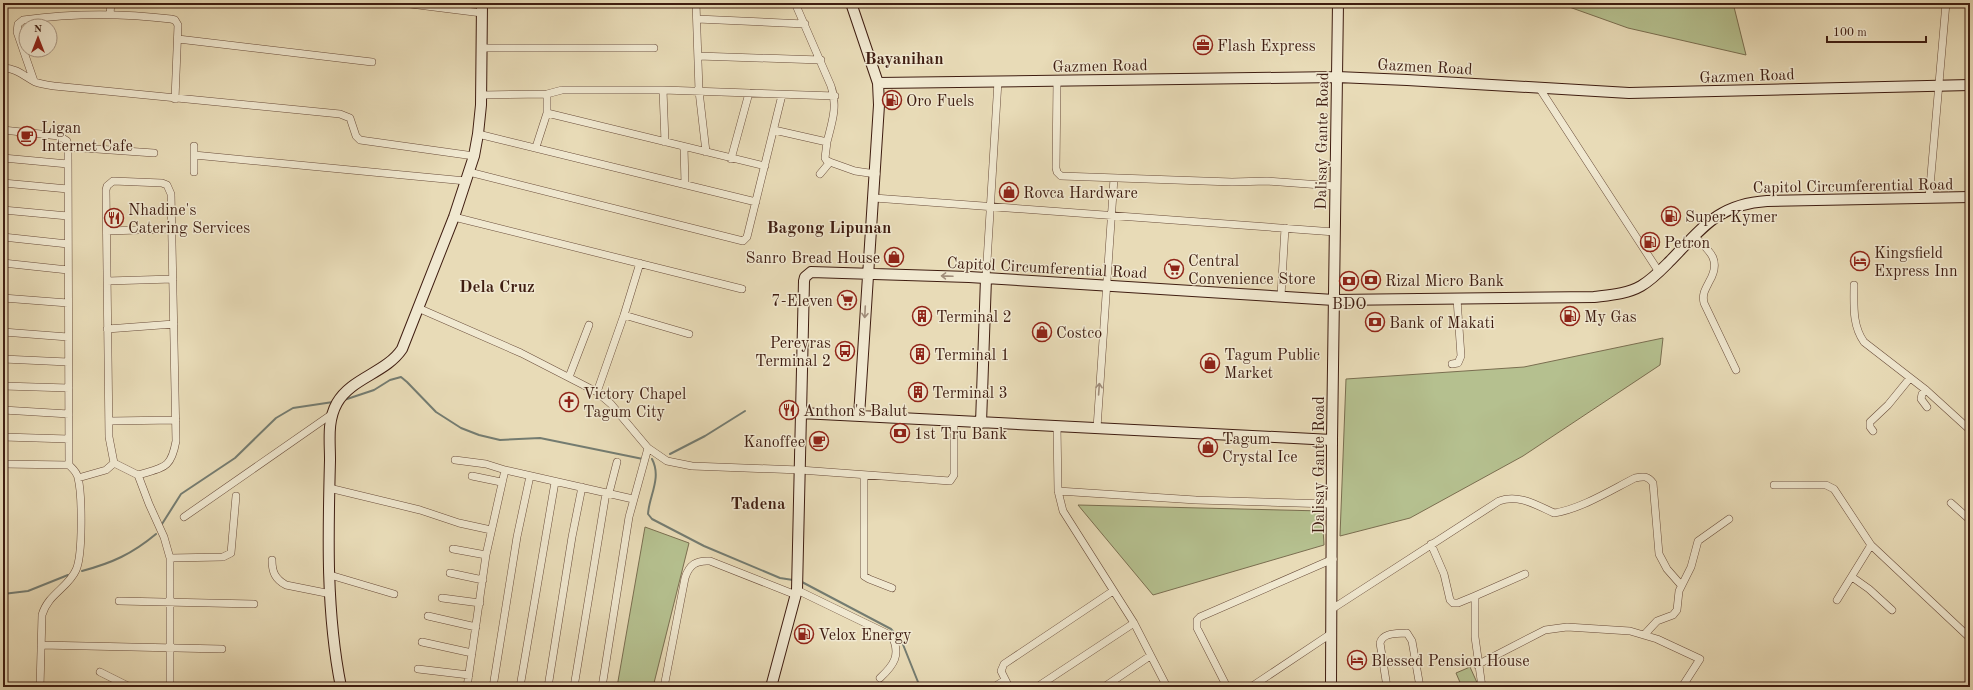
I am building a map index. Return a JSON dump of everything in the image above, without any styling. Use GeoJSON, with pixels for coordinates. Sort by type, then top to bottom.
{"type":"FeatureCollection","features":[{"type":"Feature","properties":{"kind":"main road"},"geometry":{"type":"LineString","coordinates":[[851,3],[878,83],[879,105],[876,174],[868,273],[860,416]]}},
{"type":"Feature","properties":{"kind":"main road","name":"Dalisay Gante Road"},"geometry":{"type":"LineString","coordinates":[[1331,687],[1333,559],[1331,504],[1338,3]]}},
{"type":"Feature","properties":{"kind":"main road"},"geometry":{"type":"LineString","coordinates":[[341,687],[334,648],[330,575],[329,488],[330,424],[332,414],[337,403],[344,395],[397,356],[406,340],[454,217],[468,177],[478,134],[482,95],[482,8]]}},
{"type":"Feature","properties":{"kind":"main road","name":"Gazmen Road"},"geometry":{"type":"LineString","coordinates":[[878,83],[1337,77],[1634,93],[1938,84],[1970,85]]}},
{"type":"Feature","properties":{"kind":"main road","name":"Capitol Circumferential Road"},"geometry":{"type":"LineString","coordinates":[[801,413],[802,310],[805,277],[813,271],[986,278],[1334,300],[1607,296],[1641,286],[1659,272],[1714,217],[1744,203],[1767,201],[1970,197]]}},
{"type":"Feature","properties":{"kind":"main road"},"geometry":{"type":"LineString","coordinates":[[981,423],[986,278]]}},
{"type":"Feature","properties":{"kind":"main road"},"geometry":{"type":"LineString","coordinates":[[772,687],[796,593],[801,413],[1332,440]]}},
{"type":"Feature","properties":{"kind":"street"},"geometry":{"type":"LineString","coordinates":[[110,14],[111,3]]}},
{"type":"Feature","properties":{"kind":"street"},"geometry":{"type":"LineString","coordinates":[[402,3],[482,8]]}},
{"type":"Feature","properties":{"kind":"street"},"geometry":{"type":"LineString","coordinates":[[696,3],[699,91],[706,152]]}},
{"type":"Feature","properties":{"kind":"street"},"geometry":{"type":"LineString","coordinates":[[795,3],[821,60],[835,96],[835,111],[827,142],[825,158],[830,162],[855,171],[876,174]]}},
{"type":"Feature","properties":{"kind":"street"},"geometry":{"type":"LineString","coordinates":[[1929,198],[1946,3]]}},
{"type":"Feature","properties":{"kind":"street"},"geometry":{"type":"LineString","coordinates":[[34,81],[17,32],[20,22],[78,14],[110,14],[175,20],[178,25],[178,39],[174,99]]}},
{"type":"Feature","properties":{"kind":"street"},"geometry":{"type":"LineString","coordinates":[[697,19],[805,24]]}},
{"type":"Feature","properties":{"kind":"street"},"geometry":{"type":"LineString","coordinates":[[178,39],[372,62]]}},
{"type":"Feature","properties":{"kind":"street"},"geometry":{"type":"LineString","coordinates":[[483,48],[654,48]]}},
{"type":"Feature","properties":{"kind":"street"},"geometry":{"type":"LineString","coordinates":[[698,56],[821,60]]}},
{"type":"Feature","properties":{"kind":"street"},"geometry":{"type":"LineString","coordinates":[[3,68],[9,68],[24,74],[34,81],[54,86],[174,99],[340,114],[350,118],[356,136],[360,140],[474,156]]}},
{"type":"Feature","properties":{"kind":"street"},"geometry":{"type":"LineString","coordinates":[[986,278],[998,81]]}},
{"type":"Feature","properties":{"kind":"street"},"geometry":{"type":"LineString","coordinates":[[1057,81],[1057,172],[1061,176],[1232,182],[1267,181],[1335,186]]}},
{"type":"Feature","properties":{"kind":"street"},"geometry":{"type":"LineString","coordinates":[[1540,89],[1659,272]]}},
{"type":"Feature","properties":{"kind":"street"},"geometry":{"type":"LineString","coordinates":[[482,95],[547,94],[562,90],[663,90],[835,96]]}},
{"type":"Feature","properties":{"kind":"street"},"geometry":{"type":"LineString","coordinates":[[663,90],[665,142]]}},
{"type":"Feature","properties":{"kind":"street"},"geometry":{"type":"LineString","coordinates":[[731,159],[749,93]]}},
{"type":"Feature","properties":{"kind":"street"},"geometry":{"type":"LineString","coordinates":[[536,147],[547,113],[547,94]]}},
{"type":"Feature","properties":{"kind":"street"},"geometry":{"type":"LineString","coordinates":[[194,156],[468,177],[743,241],[747,237],[782,95]]}},
{"type":"Feature","properties":{"kind":"street"},"geometry":{"type":"LineString","coordinates":[[547,113],[731,159],[765,166]]}},
{"type":"Feature","properties":{"kind":"street"},"geometry":{"type":"LineString","coordinates":[[3,130],[59,136],[67,141],[69,465]]}},
{"type":"Feature","properties":{"kind":"street"},"geometry":{"type":"LineString","coordinates":[[774,130],[827,142]]}},
{"type":"Feature","properties":{"kind":"street"},"geometry":{"type":"LineString","coordinates":[[478,134],[756,202]]}},
{"type":"Feature","properties":{"kind":"street"},"geometry":{"type":"LineString","coordinates":[[194,146],[194,172]]}},
{"type":"Feature","properties":{"kind":"street"},"geometry":{"type":"LineString","coordinates":[[68,147],[154,153]]}},
{"type":"Feature","properties":{"kind":"street"},"geometry":{"type":"LineString","coordinates":[[684,147],[685,184]]}},
{"type":"Feature","properties":{"kind":"street"},"geometry":{"type":"LineString","coordinates":[[3,158],[68,164]]}},
{"type":"Feature","properties":{"kind":"street"},"geometry":{"type":"LineString","coordinates":[[820,174],[830,162]]}},
{"type":"Feature","properties":{"kind":"street"},"geometry":{"type":"LineString","coordinates":[[1097,428],[1114,178]]}},
{"type":"Feature","properties":{"kind":"street"},"geometry":{"type":"LineString","coordinates":[[114,463],[111,450],[109,421],[106,190],[110,183],[118,181],[162,183],[167,185],[171,194],[176,441],[172,459],[162,467],[138,475]]}},
{"type":"Feature","properties":{"kind":"street"},"geometry":{"type":"LineString","coordinates":[[3,183],[68,189]]}},
{"type":"Feature","properties":{"kind":"street"},"geometry":{"type":"LineString","coordinates":[[874,198],[1335,232]]}},
{"type":"Feature","properties":{"kind":"street"},"geometry":{"type":"LineString","coordinates":[[3,210],[68,216]]}},
{"type":"Feature","properties":{"kind":"street"},"geometry":{"type":"LineString","coordinates":[[454,217],[742,289]]}},
{"type":"Feature","properties":{"kind":"street"},"geometry":{"type":"LineString","coordinates":[[1281,296],[1285,228]]}},
{"type":"Feature","properties":{"kind":"street"},"geometry":{"type":"LineString","coordinates":[[107,231],[171,229]]}},
{"type":"Feature","properties":{"kind":"street"},"geometry":{"type":"LineString","coordinates":[[1694,236],[1709,250],[1714,259],[1714,268],[1710,281],[1703,293],[1704,303],[1736,370]]}},
{"type":"Feature","properties":{"kind":"street"},"geometry":{"type":"LineString","coordinates":[[3,237],[68,244]]}},
{"type":"Feature","properties":{"kind":"street"},"geometry":{"type":"LineString","coordinates":[[3,263],[68,270]]}},
{"type":"Feature","properties":{"kind":"street"},"geometry":{"type":"LineString","coordinates":[[597,392],[624,315],[640,263]]}},
{"type":"Feature","properties":{"kind":"street"},"geometry":{"type":"LineString","coordinates":[[107,281],[173,278]]}},
{"type":"Feature","properties":{"kind":"street"},"geometry":{"type":"LineString","coordinates":[[1854,285],[1855,321],[1859,335],[1870,347],[1926,390],[1970,430]]}},
{"type":"Feature","properties":{"kind":"street"},"geometry":{"type":"LineString","coordinates":[[3,298],[68,303]]}},
{"type":"Feature","properties":{"kind":"street"},"geometry":{"type":"LineString","coordinates":[[1452,364],[1458,363],[1460,356],[1457,299]]}},
{"type":"Feature","properties":{"kind":"street"},"geometry":{"type":"LineString","coordinates":[[418,308],[521,353],[597,392],[611,404],[648,448],[667,461],[692,466],[800,470],[864,476],[950,481],[954,475],[954,421]]}},
{"type":"Feature","properties":{"kind":"street"},"geometry":{"type":"LineString","coordinates":[[624,315],[689,334]]}},
{"type":"Feature","properties":{"kind":"street"},"geometry":{"type":"LineString","coordinates":[[107,329],[174,324]]}},
{"type":"Feature","properties":{"kind":"street"},"geometry":{"type":"LineString","coordinates":[[569,377],[589,325]]}},
{"type":"Feature","properties":{"kind":"street"},"geometry":{"type":"LineString","coordinates":[[3,332],[68,337]]}},
{"type":"Feature","properties":{"kind":"street"},"geometry":{"type":"LineString","coordinates":[[3,359],[68,362]]}},
{"type":"Feature","properties":{"kind":"street"},"geometry":{"type":"LineString","coordinates":[[1873,431],[1870,427],[1870,422],[1888,405],[1910,378]]}},
{"type":"Feature","properties":{"kind":"street"},"geometry":{"type":"LineString","coordinates":[[3,386],[69,388]]}},
{"type":"Feature","properties":{"kind":"street"},"geometry":{"type":"LineString","coordinates":[[1926,390],[1922,394],[1921,399],[1927,407]]}},
{"type":"Feature","properties":{"kind":"street"},"geometry":{"type":"LineString","coordinates":[[3,410],[69,414]]}},
{"type":"Feature","properties":{"kind":"street"},"geometry":{"type":"LineString","coordinates":[[184,517],[332,414]]}},
{"type":"Feature","properties":{"kind":"street"},"geometry":{"type":"LineString","coordinates":[[109,421],[176,420]]}},
{"type":"Feature","properties":{"kind":"street"},"geometry":{"type":"LineString","coordinates":[[1057,426],[1058,491],[1063,511],[1134,624],[1167,687]]}},
{"type":"Feature","properties":{"kind":"street"},"geometry":{"type":"LineString","coordinates":[[3,437],[69,439]]}},
{"type":"Feature","properties":{"kind":"street"},"geometry":{"type":"LineString","coordinates":[[602,687],[633,499],[648,448]]}},
{"type":"Feature","properties":{"kind":"street"},"geometry":{"type":"LineString","coordinates":[[455,460],[486,464],[555,482],[633,499]]}},
{"type":"Feature","properties":{"kind":"street"},"geometry":{"type":"LineString","coordinates":[[574,687],[608,493],[616,462]]}},
{"type":"Feature","properties":{"kind":"street"},"geometry":{"type":"LineString","coordinates":[[114,463],[138,475],[148,504],[164,537],[170,558],[170,687]]}},
{"type":"Feature","properties":{"kind":"street"},"geometry":{"type":"LineString","coordinates":[[78,478],[106,470],[114,463]]}},
{"type":"Feature","properties":{"kind":"street"},"geometry":{"type":"LineString","coordinates":[[3,464],[69,465],[75,471],[78,478],[80,518],[78,564],[70,579],[44,607],[42,616],[40,687]]}},
{"type":"Feature","properties":{"kind":"street"},"geometry":{"type":"LineString","coordinates":[[467,687],[486,555],[501,482],[505,470]]}},
{"type":"Feature","properties":{"kind":"street"},"geometry":{"type":"LineString","coordinates":[[472,476],[501,482]]}},
{"type":"Feature","properties":{"kind":"street"},"geometry":{"type":"LineString","coordinates":[[493,687],[517,537],[530,476]]}},
{"type":"Feature","properties":{"kind":"street"},"geometry":{"type":"LineString","coordinates":[[864,476],[864,576],[892,588]]}},
{"type":"Feature","properties":{"kind":"street"},"geometry":{"type":"LineString","coordinates":[[1332,609],[1431,544],[1485,510],[1506,499],[1519,498],[1554,513],[1572,508],[1635,478],[1644,476],[1649,478],[1653,483],[1659,554],[1667,569],[1681,585]]}},
{"type":"Feature","properties":{"kind":"street"},"geometry":{"type":"LineString","coordinates":[[520,687],[555,482]]}},
{"type":"Feature","properties":{"kind":"street"},"geometry":{"type":"LineString","coordinates":[[1774,485],[1826,485],[1834,489],[1871,545],[1970,638]]}},
{"type":"Feature","properties":{"kind":"street"},"geometry":{"type":"LineString","coordinates":[[548,687],[572,537],[582,487]]}},
{"type":"Feature","properties":{"kind":"street"},"geometry":{"type":"LineString","coordinates":[[329,488],[420,510],[459,523],[491,530]]}},
{"type":"Feature","properties":{"kind":"street"},"geometry":{"type":"LineString","coordinates":[[1058,491],[1196,500],[1331,504]]}},
{"type":"Feature","properties":{"kind":"street"},"geometry":{"type":"LineString","coordinates":[[170,558],[224,557],[231,553],[236,496]]}},
{"type":"Feature","properties":{"kind":"street"},"geometry":{"type":"LineString","coordinates":[[1951,503],[1970,520]]}},
{"type":"Feature","properties":{"kind":"street"},"geometry":{"type":"LineString","coordinates":[[1644,635],[1657,621],[1673,615],[1677,610],[1681,585],[1690,567],[1698,541],[1729,519]]}},
{"type":"Feature","properties":{"kind":"street"},"geometry":{"type":"LineString","coordinates":[[1431,544],[1444,574],[1450,600],[1453,603],[1458,603],[1525,574]]}},
{"type":"Feature","properties":{"kind":"street"},"geometry":{"type":"LineString","coordinates":[[1837,600],[1871,545]]}},
{"type":"Feature","properties":{"kind":"street"},"geometry":{"type":"LineString","coordinates":[[453,549],[486,555]]}},
{"type":"Feature","properties":{"kind":"street"},"geometry":{"type":"LineString","coordinates":[[1227,687],[1197,628],[1197,620],[1200,617],[1333,559]]}},
{"type":"Feature","properties":{"kind":"street"},"geometry":{"type":"LineString","coordinates":[[272,560],[272,572],[281,582],[286,585],[331,594]]}},
{"type":"Feature","properties":{"kind":"street"},"geometry":{"type":"LineString","coordinates":[[664,687],[685,578],[692,564],[702,560],[710,561],[796,593],[892,636],[896,649],[896,660],[880,678]]}},
{"type":"Feature","properties":{"kind":"street"},"geometry":{"type":"LineString","coordinates":[[450,573],[483,580]]}},
{"type":"Feature","properties":{"kind":"street"},"geometry":{"type":"LineString","coordinates":[[330,575],[394,594]]}},
{"type":"Feature","properties":{"kind":"street"},"geometry":{"type":"LineString","coordinates":[[1852,577],[1869,589],[1892,610]]}},
{"type":"Feature","properties":{"kind":"street"},"geometry":{"type":"LineString","coordinates":[[994,687],[1007,684],[1002,671],[1004,664],[1113,591]]}},
{"type":"Feature","properties":{"kind":"street"},"geometry":{"type":"LineString","coordinates":[[1475,596],[1477,665],[1482,687]]}},
{"type":"Feature","properties":{"kind":"street"},"geometry":{"type":"LineString","coordinates":[[442,598],[480,603]]}},
{"type":"Feature","properties":{"kind":"street"},"geometry":{"type":"LineString","coordinates":[[119,601],[254,604]]}},
{"type":"Feature","properties":{"kind":"street"},"geometry":{"type":"LineString","coordinates":[[428,616],[476,627]]}},
{"type":"Feature","properties":{"kind":"street"},"geometry":{"type":"LineString","coordinates":[[1037,687],[1134,624]]}},
{"type":"Feature","properties":{"kind":"street"},"geometry":{"type":"LineString","coordinates":[[1477,665],[1545,630],[1557,627],[1630,631],[1657,638],[1700,659],[1682,687]]}},
{"type":"Feature","properties":{"kind":"street"},"geometry":{"type":"LineString","coordinates":[[1251,687],[1332,633]]}},
{"type":"Feature","properties":{"kind":"street"},"geometry":{"type":"LineString","coordinates":[[1388,687],[1380,643],[1382,638],[1385,636],[1407,633],[1412,641],[1420,687]]}},
{"type":"Feature","properties":{"kind":"street"},"geometry":{"type":"LineString","coordinates":[[422,642],[472,653]]}},
{"type":"Feature","properties":{"kind":"street"},"geometry":{"type":"LineString","coordinates":[[41,645],[169,647],[222,650]]}},
{"type":"Feature","properties":{"kind":"street"},"geometry":{"type":"LineString","coordinates":[[1104,687],[1150,656]]}},
{"type":"Feature","properties":{"kind":"street"},"geometry":{"type":"LineString","coordinates":[[418,669],[469,675]]}},
{"type":"Feature","properties":{"kind":"street"},"geometry":{"type":"LineString","coordinates":[[100,672],[130,687]]}},
{"type":"Feature","properties":{"kind":"green space"},"geometry":{"type":"Polygon","coordinates":[[[1558,3],[1733,3],[1746,55],[1628,28],[1558,3]]]}},
{"type":"Feature","properties":{"kind":"green space"},"geometry":{"type":"Polygon","coordinates":[[[1663,338],[1660,365],[1523,456],[1410,518],[1340,536],[1346,379],[1524,367],[1663,338]]]}},
{"type":"Feature","properties":{"kind":"green space"},"geometry":{"type":"Polygon","coordinates":[[[1078,505],[1322,511],[1324,545],[1153,595],[1078,505]]]}},
{"type":"Feature","properties":{"kind":"green space"},"geometry":{"type":"Polygon","coordinates":[[[645,527],[689,543],[653,687],[617,687],[645,527]]]}},
{"type":"Feature","properties":{"kind":"green space"},"geometry":{"type":"Polygon","coordinates":[[[1470,667],[1479,687],[1462,687],[1456,673],[1470,667]]]}},
{"type":"Feature","properties":{"kind":"waterway"},"geometry":{"type":"LineString","coordinates":[[344,400],[374,390],[390,380],[401,377],[436,412],[461,428],[479,435],[500,440],[540,438],[643,459]]}},
{"type":"Feature","properties":{"kind":"waterway"},"geometry":{"type":"LineString","coordinates":[[162,524],[181,494],[235,458],[276,418],[293,408],[333,402]]}},
{"type":"Feature","properties":{"kind":"waterway"},"geometry":{"type":"LineString","coordinates":[[670,454],[705,436],[745,411]]}},
{"type":"Feature","properties":{"kind":"waterway"},"geometry":{"type":"LineString","coordinates":[[652,459],[656,473],[648,514],[652,519],[704,546],[780,578],[793,580]]}},
{"type":"Feature","properties":{"kind":"waterway"},"geometry":{"type":"LineString","coordinates":[[82,571],[103,565],[121,557],[139,547],[156,534]]}},
{"type":"Feature","properties":{"kind":"waterway"},"geometry":{"type":"LineString","coordinates":[[3,594],[28,591],[68,575]]}},
{"type":"Feature","properties":{"kind":"waterway"},"geometry":{"type":"LineString","coordinates":[[802,582],[891,629],[902,642],[920,687]]}},
{"type":"Feature","properties":{"kind":"place","name":"Flash Express"},"geometry":{"type":"Point","coordinates":[1203,45]}},
{"type":"Feature","properties":{"kind":"place","name":"Oro Fuels"},"geometry":{"type":"Point","coordinates":[892,100]}},
{"type":"Feature","properties":{"kind":"place","name":"Ligan Internet Cafe"},"geometry":{"type":"Point","coordinates":[27,136]}},
{"type":"Feature","properties":{"kind":"place","name":"Rovca Hardware"},"geometry":{"type":"Point","coordinates":[1009,192]}},
{"type":"Feature","properties":{"kind":"place","name":"Super Kymer"},"geometry":{"type":"Point","coordinates":[1671,216]}},
{"type":"Feature","properties":{"kind":"place","name":"Nhadine's Catering Services"},"geometry":{"type":"Point","coordinates":[114,218]}},
{"type":"Feature","properties":{"kind":"place","name":"Petron"},"geometry":{"type":"Point","coordinates":[1650,242]}},
{"type":"Feature","properties":{"kind":"place","name":"Sanro Bread House"},"geometry":{"type":"Point","coordinates":[894,257]}},
{"type":"Feature","properties":{"kind":"place","name":"Kingsfield Express Inn"},"geometry":{"type":"Point","coordinates":[1860,261]}},
{"type":"Feature","properties":{"kind":"place","name":"Central Convenience Store"},"geometry":{"type":"Point","coordinates":[1174,269]}},
{"type":"Feature","properties":{"kind":"place","name":"Rizal Micro Bank"},"geometry":{"type":"Point","coordinates":[1371,280]}},
{"type":"Feature","properties":{"kind":"place","name":"BDO"},"geometry":{"type":"Point","coordinates":[1349,281]}},
{"type":"Feature","properties":{"kind":"place","name":"7-Eleven"},"geometry":{"type":"Point","coordinates":[847,300]}},
{"type":"Feature","properties":{"kind":"place","name":"Terminal 2"},"geometry":{"type":"Point","coordinates":[922,316]}},
{"type":"Feature","properties":{"kind":"place","name":"My Gas"},"geometry":{"type":"Point","coordinates":[1570,316]}},
{"type":"Feature","properties":{"kind":"place","name":"Bank of Makati"},"geometry":{"type":"Point","coordinates":[1375,322]}},
{"type":"Feature","properties":{"kind":"place","name":"Costco"},"geometry":{"type":"Point","coordinates":[1042,332]}},
{"type":"Feature","properties":{"kind":"place","name":"Pereyras Terminal 2"},"geometry":{"type":"Point","coordinates":[845,351]}},
{"type":"Feature","properties":{"kind":"place","name":"Terminal 1"},"geometry":{"type":"Point","coordinates":[920,354]}},
{"type":"Feature","properties":{"kind":"place","name":"Tagum Public Market"},"geometry":{"type":"Point","coordinates":[1210,363]}},
{"type":"Feature","properties":{"kind":"place","name":"Terminal 3"},"geometry":{"type":"Point","coordinates":[918,392]}},
{"type":"Feature","properties":{"kind":"place","name":"Victory Chapel Tagum City"},"geometry":{"type":"Point","coordinates":[569,402]}},
{"type":"Feature","properties":{"kind":"place","name":"Anthon's Balut"},"geometry":{"type":"Point","coordinates":[789,410]}},
{"type":"Feature","properties":{"kind":"place","name":"1st Tru Bank"},"geometry":{"type":"Point","coordinates":[900,433]}},
{"type":"Feature","properties":{"kind":"place","name":"Kanoffee"},"geometry":{"type":"Point","coordinates":[819,441]}},
{"type":"Feature","properties":{"kind":"place","name":"Tagum Crystal Ice"},"geometry":{"type":"Point","coordinates":[1208,447]}},
{"type":"Feature","properties":{"kind":"place","name":"Velox Energy"},"geometry":{"type":"Point","coordinates":[804,634]}},
{"type":"Feature","properties":{"kind":"place","name":"Blessed Pension House"},"geometry":{"type":"Point","coordinates":[1357,660]}},
{"type":"Feature","properties":{"kind":"district","name":"Bayanihan"},"geometry":{"type":"Point","coordinates":[904,58]}},
{"type":"Feature","properties":{"kind":"district","name":"Bagong Lipunan"},"geometry":{"type":"Point","coordinates":[829,227]}},
{"type":"Feature","properties":{"kind":"district","name":"Dela Cruz"},"geometry":{"type":"Point","coordinates":[497,286]}},
{"type":"Feature","properties":{"kind":"district","name":"Tadena"},"geometry":{"type":"Point","coordinates":[758,503]}}]}
